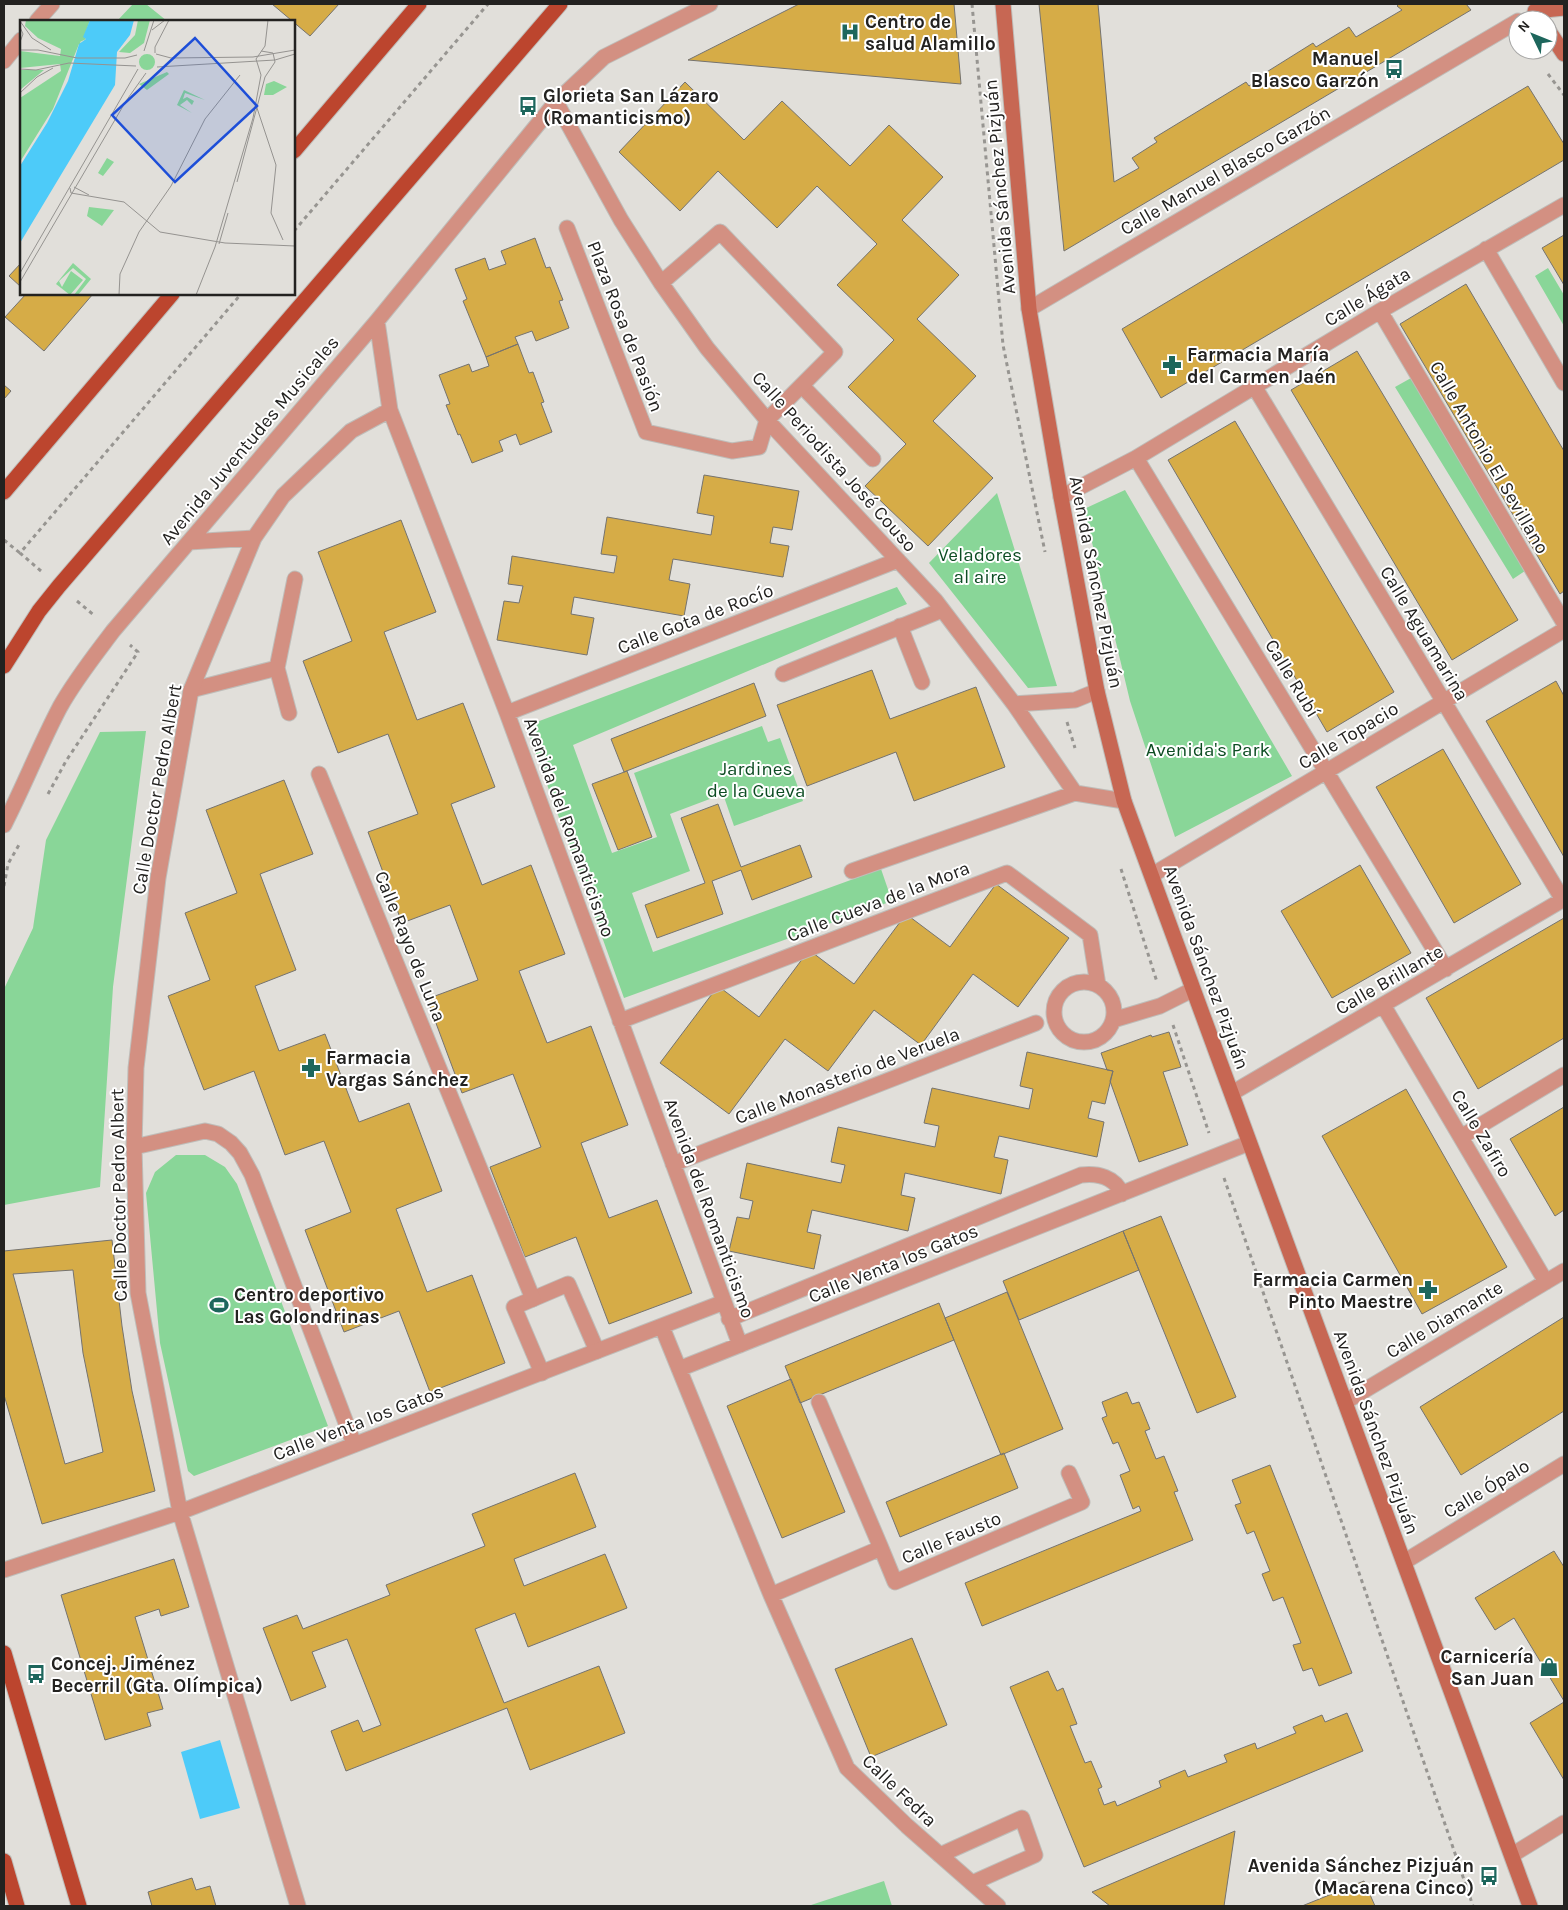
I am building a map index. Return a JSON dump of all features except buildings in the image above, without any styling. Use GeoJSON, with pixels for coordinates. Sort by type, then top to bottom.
{"type":"FeatureCollection","features":[{"type":"Feature","properties":{"kind":"main road"},"geometry":{"type":"LineString","coordinates":[[295,150],[419,4]]}},
{"type":"Feature","properties":{"kind":"main road"},"geometry":{"type":"LineString","coordinates":[[4,666],[39,611],[59,586],[560,4]]}},
{"type":"Feature","properties":{"kind":"main road"},"geometry":{"type":"LineString","coordinates":[[4,492],[171,295]]}},
{"type":"Feature","properties":{"kind":"main road"},"geometry":{"type":"LineString","coordinates":[[4,1653],[79,1906]]}},
{"type":"Feature","properties":{"kind":"main road"},"geometry":{"type":"LineString","coordinates":[[4,1861],[17,1906]]}},
{"type":"Feature","properties":{"kind":"street"},"geometry":{"type":"LineString","coordinates":[[38,20],[52,4]]}},
{"type":"Feature","properties":{"kind":"street","name":"Avenida Juventudes Musicales"},"geometry":{"type":"LineString","coordinates":[[4,825],[61,706],[113,631],[377,320],[556,102],[604,57],[710,4]]}},
{"type":"Feature","properties":{"kind":"street","name":"Avenida Sánchez Pizjuán"},"geometry":{"type":"LineString","coordinates":[[1003,4],[1030,309],[1061,497],[1097,691],[1124,801],[1192,990],[1232,1093],[1248,1143],[1530,1906]]}},
{"type":"Feature","properties":{"kind":"street"},"geometry":{"type":"LineString","coordinates":[[1550,10],[1564,8]]}},
{"type":"Feature","properties":{"kind":"street","name":"Calle Manuel Blasco Garzón"},"geometry":{"type":"LineString","coordinates":[[1030,309],[1508,27]]}},
{"type":"Feature","properties":{"kind":"street"},"geometry":{"type":"LineString","coordinates":[[4,61],[20,41]]}},
{"type":"Feature","properties":{"kind":"street","name":"Calle Periodista José Couso"},"geometry":{"type":"LineString","coordinates":[[556,102],[621,220],[662,284],[707,348],[767,420],[898,560],[942,610],[1014,704],[1075,793]]}},
{"type":"Feature","properties":{"kind":"street","name":"Calle Ágata"},"geometry":{"type":"LineString","coordinates":[[1061,497],[1136,458],[1380,311],[1564,205]]}},
{"type":"Feature","properties":{"kind":"street","name":"Plaza Rosa de Pasión"},"geometry":{"type":"LineString","coordinates":[[567,228],[646,432],[732,451],[759,447],[767,420],[835,352],[720,232],[662,284]]}},
{"type":"Feature","properties":{"kind":"street"},"geometry":{"type":"LineString","coordinates":[[1486,249],[1564,383]]}},
{"type":"Feature","properties":{"kind":"street","name":"Calle Antonio El Sevillano"},"geometry":{"type":"LineString","coordinates":[[1380,311],[1564,623]]}},
{"type":"Feature","properties":{"kind":"street","name":"Avenida del Romanticismo"},"geometry":{"type":"LineString","coordinates":[[377,320],[390,410],[507,713],[740,1345]]}},
{"type":"Feature","properties":{"kind":"street"},"geometry":{"type":"LineString","coordinates":[[802,386],[873,460]]}},
{"type":"Feature","properties":{"kind":"street","name":"Calle Aguamarina"},"geometry":{"type":"LineString","coordinates":[[1254,386],[1443,703],[1564,899]]}},
{"type":"Feature","properties":{"kind":"street","name":"Calle Doctor Pedro Albert"},"geometry":{"type":"LineString","coordinates":[[298,1906],[180,1512],[138,1293],[134,1147],[136,1068],[158,878],[191,690],[254,538],[283,496],[351,431],[390,410]]}},
{"type":"Feature","properties":{"kind":"street","name":"Calle Rubí"},"geometry":{"type":"LineString","coordinates":[[1136,458],[1446,969]]}},
{"type":"Feature","properties":{"kind":"street"},"geometry":{"type":"LineString","coordinates":[[189,542],[254,538]]}},
{"type":"Feature","properties":{"kind":"street","name":"Calle Gota de Rocío"},"geometry":{"type":"LineString","coordinates":[[507,713],[898,560]]}},
{"type":"Feature","properties":{"kind":"street"},"geometry":{"type":"LineString","coordinates":[[288,713],[277,668],[295,578]]}},
{"type":"Feature","properties":{"kind":"street"},"geometry":{"type":"LineString","coordinates":[[783,674],[942,610]]}},
{"type":"Feature","properties":{"kind":"street"},"geometry":{"type":"LineString","coordinates":[[900,626],[922,682]]}},
{"type":"Feature","properties":{"kind":"street","name":"Calle Topacio"},"geometry":{"type":"LineString","coordinates":[[1152,875],[1564,630]]}},
{"type":"Feature","properties":{"kind":"street"},"geometry":{"type":"LineString","coordinates":[[191,690],[277,668]]}},
{"type":"Feature","properties":{"kind":"street"},"geometry":{"type":"LineString","coordinates":[[1014,704],[1075,700],[1097,691]]}},
{"type":"Feature","properties":{"kind":"street","name":"Calle Rayo de Luna"},"geometry":{"type":"LineString","coordinates":[[319,774],[533,1299]]}},
{"type":"Feature","properties":{"kind":"street"},"geometry":{"type":"LineString","coordinates":[[1075,793],[1124,801]]}},
{"type":"Feature","properties":{"kind":"street","name":"Calle Cueva de la Mora"},"geometry":{"type":"LineString","coordinates":[[852,871],[1075,793]]}},
{"type":"Feature","properties":{"kind":"street","name":"Calle Cueva de la Mora"},"geometry":{"type":"LineString","coordinates":[[620,1021],[1008,873],[1090,935],[1098,985]]}},
{"type":"Feature","properties":{"kind":"street","name":"Calle Brillante"},"geometry":{"type":"LineString","coordinates":[[1232,1093],[1564,899]]}},
{"type":"Feature","properties":{"kind":"street"},"geometry":{"type":"LineString","coordinates":[[1080,982],[1098,985],[1106,991],[1112,1000],[1113,1020],[1109,1029],[1102,1036],[1087,1041],[1072,1039],[1064,1034],[1054,1016],[1058,998],[1063,991],[1080,982]]}},
{"type":"Feature","properties":{"kind":"street"},"geometry":{"type":"LineString","coordinates":[[1113,1020],[1160,1006],[1192,990]]}},
{"type":"Feature","properties":{"kind":"street","name":"Calle Zafiro"},"geometry":{"type":"LineString","coordinates":[[1383,1005],[1546,1282]]}},
{"type":"Feature","properties":{"kind":"street","name":"Calle Monasterio de Veruela"},"geometry":{"type":"LineString","coordinates":[[673,1164],[1036,1023]]}},
{"type":"Feature","properties":{"kind":"street"},"geometry":{"type":"LineString","coordinates":[[1461,1137],[1564,1075]]}},
{"type":"Feature","properties":{"kind":"street"},"geometry":{"type":"LineString","coordinates":[[134,1147],[205,1131],[218,1134],[240,1152],[252,1175],[354,1444]]}},
{"type":"Feature","properties":{"kind":"street","name":"Calle Venta los Gatos"},"geometry":{"type":"LineString","coordinates":[[679,1370],[1248,1143]]}},
{"type":"Feature","properties":{"kind":"street","name":"Calle Venta los Gatos"},"geometry":{"type":"LineString","coordinates":[[729,1319],[1081,1175],[1093,1174],[1105,1177],[1118,1185],[1122,1194]]}},
{"type":"Feature","properties":{"kind":"street","name":"Calle Diamante"},"geometry":{"type":"LineString","coordinates":[[1345,1402],[1564,1271]]}},
{"type":"Feature","properties":{"kind":"street"},"geometry":{"type":"LineString","coordinates":[[542,1373],[514,1307],[568,1284],[597,1351]]}},
{"type":"Feature","properties":{"kind":"street","name":"Calle Venta los Gatos"},"geometry":{"type":"LineString","coordinates":[[4,1570],[180,1512],[724,1302]]}},
{"type":"Feature","properties":{"kind":"street"},"geometry":{"type":"LineString","coordinates":[[662,1327],[771,1595]]}},
{"type":"Feature","properties":{"kind":"street"},"geometry":{"type":"LineString","coordinates":[[819,1402],[881,1548]]}},
{"type":"Feature","properties":{"kind":"street","name":"Calle Ópalo"},"geometry":{"type":"LineString","coordinates":[[1404,1562],[1564,1465]]}},
{"type":"Feature","properties":{"kind":"street","name":"Calle Fausto"},"geometry":{"type":"LineString","coordinates":[[771,1595],[881,1548],[895,1582],[1082,1502],[1069,1473]]}},
{"type":"Feature","properties":{"kind":"street","name":"Calle Fedra"},"geometry":{"type":"LineString","coordinates":[[771,1595],[847,1768],[998,1906]]}},
{"type":"Feature","properties":{"kind":"street"},"geometry":{"type":"LineString","coordinates":[[940,1855],[1022,1818],[1035,1855],[972,1883]]}},
{"type":"Feature","properties":{"kind":"street"},"geometry":{"type":"LineString","coordinates":[[1512,1855],[1564,1823]]}},
{"type":"Feature","properties":{"kind":"path"},"geometry":{"type":"LineString","coordinates":[[295,230],[488,4]]}},
{"type":"Feature","properties":{"kind":"path"},"geometry":{"type":"LineString","coordinates":[[4,540],[20,553]]}},
{"type":"Feature","properties":{"kind":"path"},"geometry":{"type":"LineString","coordinates":[[1065,715],[1077,756]]}},
{"type":"Feature","properties":{"kind":"path"},"geometry":{"type":"LineString","coordinates":[[1120,864],[1158,985]]}},
{"type":"Feature","properties":{"kind":"path"},"geometry":{"type":"LineString","coordinates":[[1171,1018],[1210,1136]]}},
{"type":"Feature","properties":{"kind":"path"},"geometry":{"type":"LineString","coordinates":[[1223,1175],[1473,1906]]}},
{"type":"Feature","properties":{"kind":"green space"},"geometry":{"type":"Polygon","coordinates":[[[133,4],[146,4],[166,20],[118,20],[133,4]]]}},
{"type":"Feature","properties":{"kind":"green space"},"geometry":{"type":"Polygon","coordinates":[[[1548,268],[1564,295],[1564,326],[1535,276],[1548,268]]]}},
{"type":"Feature","properties":{"kind":"green space"},"geometry":{"type":"Polygon","coordinates":[[[1411,378],[1528,569],[1513,579],[1395,387],[1411,378]]]}},
{"type":"Feature","properties":{"kind":"green space","name":"Avenida's Park"},"geometry":{"type":"Polygon","coordinates":[[[1125,490],[1292,776],[1175,837],[1130,701],[1084,509],[1125,490]]]}},
{"type":"Feature","properties":{"kind":"green space","name":"Veladores al aire"},"geometry":{"type":"Polygon","coordinates":[[[997,493],[1057,686],[1028,688],[929,563],[997,493]]]}},
{"type":"Feature","properties":{"kind":"green space","name":"Jardines de la Cueva"},"geometry":{"type":"Polygon","coordinates":[[[897,587],[907,604],[573,745],[612,853],[657,837],[634,773],[762,726],[768,742],[780,738],[803,801],[734,826],[723,794],[670,814],[690,871],[632,893],[653,952],[881,869],[892,901],[624,998],[526,726],[897,587]]]}},
{"type":"Feature","properties":{"kind":"green space"},"geometry":{"type":"Polygon","coordinates":[[[146,731],[113,987],[100,1187],[4,1205],[4,989],[33,928],[46,840],[100,732],[146,731]]]}},
{"type":"Feature","properties":{"kind":"green space","name":"Centro deportivo Las Golondrinas"},"geometry":{"type":"Polygon","coordinates":[[[176,1155],[205,1155],[225,1167],[237,1184],[328,1426],[194,1476],[188,1471],[160,1343],[146,1193],[155,1172],[176,1155]]]}},
{"type":"Feature","properties":{"kind":"green space"},"geometry":{"type":"Polygon","coordinates":[[[884,1881],[892,1906],[808,1906],[884,1881]]]}},
{"type":"Feature","properties":{"kind":"water"},"geometry":{"type":"Polygon","coordinates":[[[220,1740],[240,1808],[200,1819],[181,1752],[220,1740]]]}},
{"type":"Feature","properties":{"kind":"place","name":"Centro de salud Alamillo"},"geometry":{"type":"Point","coordinates":[850,32]}},
{"type":"Feature","properties":{"kind":"place","name":"Manuel Blasco Garzón"},"geometry":{"type":"Point","coordinates":[1394,69]}},
{"type":"Feature","properties":{"kind":"place","name":"Glorieta San Lázaro (Romanticismo)"},"geometry":{"type":"Point","coordinates":[528,106]}},
{"type":"Feature","properties":{"kind":"place","name":"Farmacia María del Carmen Jaén"},"geometry":{"type":"Point","coordinates":[1172,365]}},
{"type":"Feature","properties":{"kind":"place","name":"Farmacia Vargas Sánchez"},"geometry":{"type":"Point","coordinates":[311,1068]}},
{"type":"Feature","properties":{"kind":"place","name":"Farmacia Carmen Pinto Maestre"},"geometry":{"type":"Point","coordinates":[1428,1290]}},
{"type":"Feature","properties":{"kind":"place","name":"Centro deportivo Las Golondrinas"},"geometry":{"type":"Point","coordinates":[219,1305]}},
{"type":"Feature","properties":{"kind":"place","name":"Carnicería San Juan"},"geometry":{"type":"Point","coordinates":[1549,1667]}},
{"type":"Feature","properties":{"kind":"place","name":"Concej. Jiménez Becerril (Gta. Olímpica)"},"geometry":{"type":"Point","coordinates":[36,1674]}},
{"type":"Feature","properties":{"kind":"place","name":"Avenida Sánchez Pizjuán (Macarena Cinco)"},"geometry":{"type":"Point","coordinates":[1489,1876]}}]}
